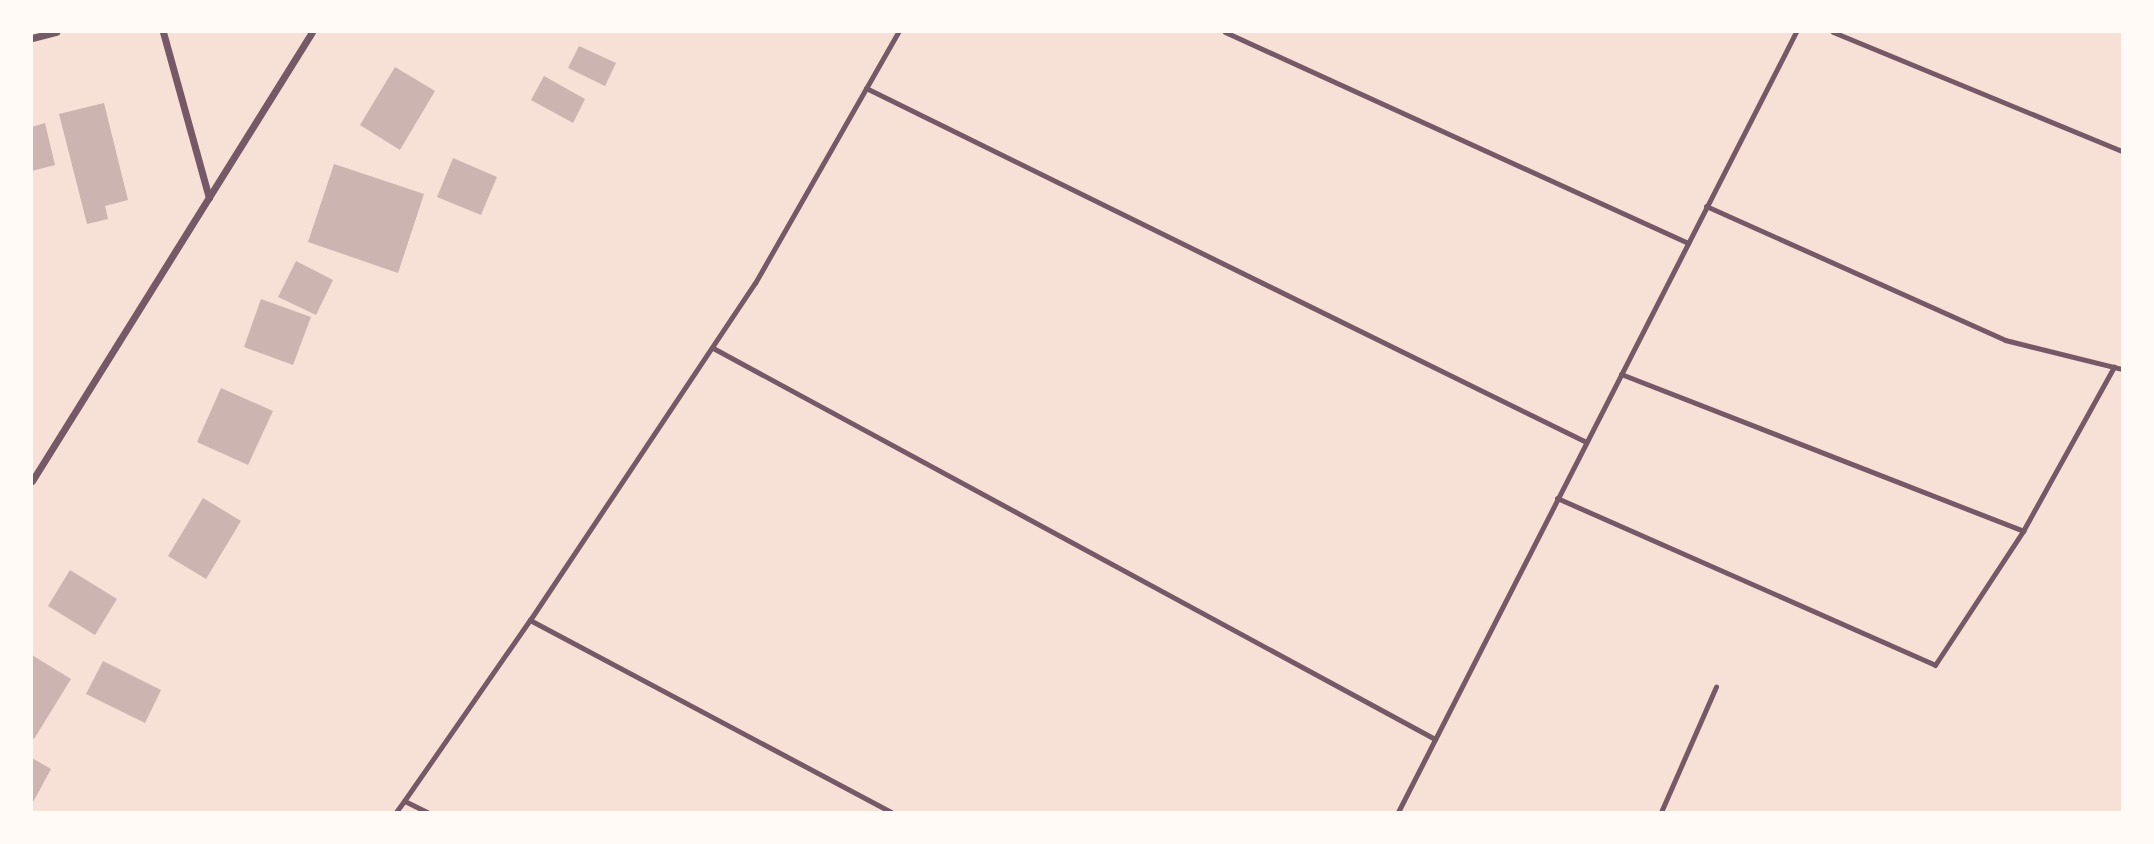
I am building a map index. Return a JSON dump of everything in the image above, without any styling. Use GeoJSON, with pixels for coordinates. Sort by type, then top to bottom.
{"type":"FeatureCollection","features":[{"type":"Feature","properties":{"kind":"street"},"geometry":{"type":"LineString","coordinates":[[32,38],[56,32]]}},
{"type":"Feature","properties":{"kind":"street"},"geometry":{"type":"LineString","coordinates":[[163,32],[209,198]]}},
{"type":"Feature","properties":{"kind":"street"},"geometry":{"type":"LineString","coordinates":[[32,481],[312,32]]}},
{"type":"Feature","properties":{"kind":"lane"},"geometry":{"type":"LineString","coordinates":[[396,813],[713,348],[898,32]]}},
{"type":"Feature","properties":{"kind":"lane"},"geometry":{"type":"LineString","coordinates":[[1225,32],[1688,243]]}},
{"type":"Feature","properties":{"kind":"lane"},"geometry":{"type":"LineString","coordinates":[[1398,813],[1796,32]]}},
{"type":"Feature","properties":{"kind":"lane"},"geometry":{"type":"LineString","coordinates":[[1833,32],[2123,151]]}},
{"type":"Feature","properties":{"kind":"lane"},"geometry":{"type":"LineString","coordinates":[[866,88],[1586,442]]}},
{"type":"Feature","properties":{"kind":"lane"},"geometry":{"type":"LineString","coordinates":[[1706,206],[2005,340],[2123,369]]}},
{"type":"Feature","properties":{"kind":"lane"},"geometry":{"type":"LineString","coordinates":[[713,348],[1435,739]]}},
{"type":"Feature","properties":{"kind":"lane"},"geometry":{"type":"LineString","coordinates":[[1557,498],[1935,665],[2023,531],[2114,366]]}},
{"type":"Feature","properties":{"kind":"lane"},"geometry":{"type":"LineString","coordinates":[[1620,374],[2023,531]]}},
{"type":"Feature","properties":{"kind":"lane"},"geometry":{"type":"LineString","coordinates":[[530,620],[891,813]]}},
{"type":"Feature","properties":{"kind":"lane"},"geometry":{"type":"LineString","coordinates":[[1661,813],[1716,687]]}},
{"type":"Feature","properties":{"kind":"lane"},"geometry":{"type":"LineString","coordinates":[[404,801],[427,813]]}},
{"type":"Feature","properties":{"kind":"building"},"geometry":{"type":"Polygon","coordinates":[[[579,46],[616,63],[605,86],[568,68],[579,46]]]}},
{"type":"Feature","properties":{"kind":"building"},"geometry":{"type":"Polygon","coordinates":[[[395,67],[435,91],[400,150],[360,125],[395,67]]]}},
{"type":"Feature","properties":{"kind":"building"},"geometry":{"type":"Polygon","coordinates":[[[544,76],[585,99],[573,123],[531,100],[544,76]]]}},
{"type":"Feature","properties":{"kind":"building"},"geometry":{"type":"Polygon","coordinates":[[[104,103],[128,200],[105,206],[108,219],[87,224],[59,114],[104,103]]]}},
{"type":"Feature","properties":{"kind":"building"},"geometry":{"type":"Polygon","coordinates":[[[45,123],[55,165],[32,171],[32,127],[45,123]]]}},
{"type":"Feature","properties":{"kind":"building"},"geometry":{"type":"Polygon","coordinates":[[[453,158],[497,177],[481,215],[437,197],[453,158]]]}},
{"type":"Feature","properties":{"kind":"building"},"geometry":{"type":"Polygon","coordinates":[[[334,164],[424,194],[398,273],[308,242],[334,164]]]}},
{"type":"Feature","properties":{"kind":"building"},"geometry":{"type":"Polygon","coordinates":[[[296,261],[333,280],[316,315],[278,297],[296,261]]]}},
{"type":"Feature","properties":{"kind":"building"},"geometry":{"type":"Polygon","coordinates":[[[261,299],[311,317],[293,365],[244,347],[261,299]]]}},
{"type":"Feature","properties":{"kind":"building"},"geometry":{"type":"Polygon","coordinates":[[[221,388],[273,411],[248,465],[197,442],[221,388]]]}},
{"type":"Feature","properties":{"kind":"building"},"geometry":{"type":"Polygon","coordinates":[[[203,498],[241,521],[206,579],[168,556],[203,498]]]}},
{"type":"Feature","properties":{"kind":"building"},"geometry":{"type":"Polygon","coordinates":[[[70,570],[117,599],[95,635],[48,606],[70,570]]]}},
{"type":"Feature","properties":{"kind":"building"},"geometry":{"type":"Polygon","coordinates":[[[32,655],[71,679],[34,739],[32,737],[32,655]]]}},
{"type":"Feature","properties":{"kind":"building"},"geometry":{"type":"Polygon","coordinates":[[[103,661],[161,690],[145,723],[86,694],[103,661]]]}},
{"type":"Feature","properties":{"kind":"building"},"geometry":{"type":"Polygon","coordinates":[[[32,758],[51,769],[32,804],[32,758]]]}}]}
